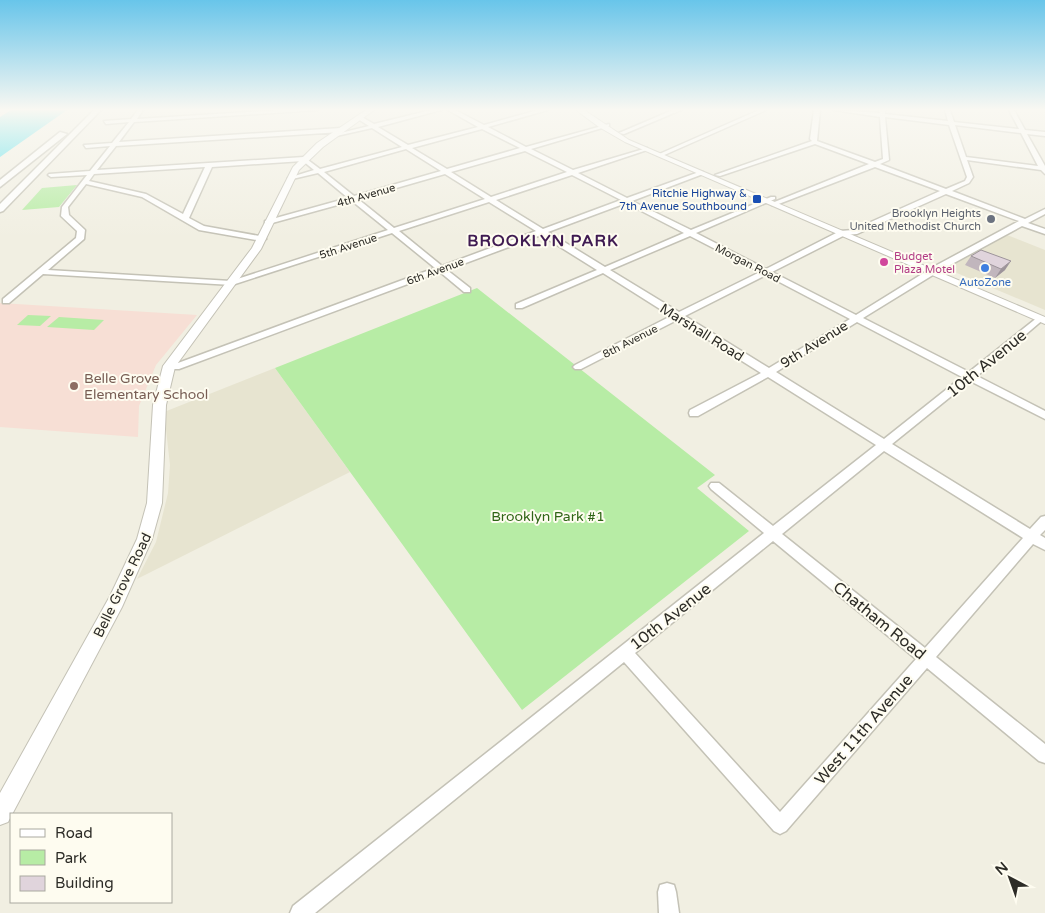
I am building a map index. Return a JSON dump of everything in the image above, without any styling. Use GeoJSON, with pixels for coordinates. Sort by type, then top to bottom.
{"type":"FeatureCollection","features":[{"type":"Feature","properties":{"kind":"highway"},"geometry":{"type":"LineString","coordinates":[[0,184],[40,153]]}},
{"type":"Feature","properties":{"kind":"highway"},"geometry":{"type":"LineString","coordinates":[[0,199],[47,153]]}},
{"type":"Feature","properties":{"kind":"highway"},"geometry":{"type":"LineString","coordinates":[[0,209],[56,153]]}},
{"type":"Feature","properties":{"kind":"main road","name":"Belle Grove Road"},"geometry":{"type":"LineString","coordinates":[[0,814],[120,595],[140,552],[157,496],[158,404],[162,382],[169,366],[183,345],[232,283],[262,239],[290,179],[304,159],[312,153]]}},
{"type":"Feature","properties":{"kind":"main road"},"geometry":{"type":"LineString","coordinates":[[658,153],[718,175],[843,233],[935,270]]}},
{"type":"Feature","properties":{"kind":"main road"},"geometry":{"type":"LineString","coordinates":[[660,153],[701,173],[854,232],[1044,318]]}},
{"type":"Feature","properties":{"kind":"street"},"geometry":{"type":"LineString","coordinates":[[6,301],[80,239],[81,230],[65,216],[64,211],[108,153]]}},
{"type":"Feature","properties":{"kind":"street"},"geometry":{"type":"LineString","coordinates":[[290,179],[389,153]]}},
{"type":"Feature","properties":{"kind":"street","name":"Marshall Road"},"geometry":{"type":"LineString","coordinates":[[414,153],[1045,545]]}},
{"type":"Feature","properties":{"kind":"street","name":"4th Avenue"},"geometry":{"type":"LineString","coordinates":[[268,223],[512,153]]}},
{"type":"Feature","properties":{"kind":"street","name":"Morgan Road"},"geometry":{"type":"LineString","coordinates":[[532,153],[1045,416]]}},
{"type":"Feature","properties":{"kind":"street","name":"5th Avenue"},"geometry":{"type":"LineString","coordinates":[[41,272],[232,283],[634,153]]}},
{"type":"Feature","properties":{"kind":"street"},"geometry":{"type":"LineString","coordinates":[[718,175],[784,153]]}},
{"type":"Feature","properties":{"kind":"street"},"geometry":{"type":"LineString","coordinates":[[842,153],[946,191],[1045,232]]}},
{"type":"Feature","properties":{"kind":"street"},"geometry":{"type":"LineString","coordinates":[[519,306],[690,233],[884,161],[887,157],[887,153]]}},
{"type":"Feature","properties":{"kind":"street"},"geometry":{"type":"LineString","coordinates":[[843,233],[854,232],[969,180],[961,153]]}},
{"type":"Feature","properties":{"kind":"street"},"geometry":{"type":"LineString","coordinates":[[1035,153],[1043,166]]}},
{"type":"Feature","properties":{"kind":"street"},"geometry":{"type":"LineString","coordinates":[[963,158],[1043,166]]}},
{"type":"Feature","properties":{"kind":"street"},"geometry":{"type":"LineString","coordinates":[[51,175],[304,159],[467,290]]}},
{"type":"Feature","properties":{"kind":"street"},"geometry":{"type":"LineString","coordinates":[[185,218],[210,164]]}},
{"type":"Feature","properties":{"kind":"street","name":"6th Avenue"},"geometry":{"type":"LineString","coordinates":[[169,366],[179,366],[701,173]]}},
{"type":"Feature","properties":{"kind":"street"},"geometry":{"type":"LineString","coordinates":[[85,182],[144,195],[202,228],[262,239]]}},
{"type":"Feature","properties":{"kind":"street","name":"9th Avenue"},"geometry":{"type":"LineString","coordinates":[[694,413],[748,386],[935,270],[1045,211]]}},
{"type":"Feature","properties":{"kind":"street","name":"8th Avenue"},"geometry":{"type":"LineString","coordinates":[[578,367],[843,233]]}},
{"type":"Feature","properties":{"kind":"street","name":"10th Avenue"},"geometry":{"type":"LineString","coordinates":[[300,913],[969,376],[1044,318]]}},
{"type":"Feature","properties":{"kind":"street","name":"Chatham Road"},"geometry":{"type":"LineString","coordinates":[[714,486],[1045,755]]}},
{"type":"Feature","properties":{"kind":"street","name":"West 11th Avenue"},"geometry":{"type":"LineString","coordinates":[[625,652],[780,825],[1045,521]]}},
{"type":"Feature","properties":{"kind":"street"},"geometry":{"type":"LineString","coordinates":[[667,892],[669,913]]}},
{"type":"Feature","properties":{"kind":"shaded area"},"geometry":{"type":"Polygon","coordinates":[[[1007,235],[1045,250],[1045,310],[945,268],[1007,235]]]}},
{"type":"Feature","properties":{"kind":"shaded area","name":"Belle Grove Elementary School"},"geometry":{"type":"Polygon","coordinates":[[[0,303],[197,315],[156,365],[139,406],[138,437],[0,427],[0,303]]]}},
{"type":"Feature","properties":{"kind":"shaded area"},"geometry":{"type":"Polygon","coordinates":[[[275,368],[350,472],[137,579],[156,542],[168,493],[170,465],[164,412],[275,368]]]}},
{"type":"Feature","properties":{"kind":"green space"},"geometry":{"type":"Polygon","coordinates":[[[77,185],[59,207],[22,210],[42,188],[77,185]]]}},
{"type":"Feature","properties":{"kind":"green space","name":"Brooklyn Park #1"},"geometry":{"type":"Polygon","coordinates":[[[477,288],[715,475],[697,488],[749,531],[522,710],[275,368],[477,288]]]}},
{"type":"Feature","properties":{"kind":"green space"},"geometry":{"type":"Polygon","coordinates":[[[28,315],[51,316],[40,326],[17,325],[28,315]]]}},
{"type":"Feature","properties":{"kind":"green space"},"geometry":{"type":"Polygon","coordinates":[[[59,317],[104,320],[94,330],[47,327],[59,317]]]}},
{"type":"Feature","properties":{"kind":"building"},"geometry":{"type":"Polygon","coordinates":[[[981,250],[1011,261],[1001,269],[971,256],[981,250]]]}},
{"type":"Feature","properties":{"kind":"place","name":"Ritchie Highway & 7th Avenue Southbound"},"geometry":{"type":"Point","coordinates":[757,199]}},
{"type":"Feature","properties":{"kind":"place","name":"Brooklyn Heights United Methodist Church"},"geometry":{"type":"Point","coordinates":[991,219]}},
{"type":"Feature","properties":{"kind":"place","name":"Budget Plaza Motel"},"geometry":{"type":"Point","coordinates":[884,262]}},
{"type":"Feature","properties":{"kind":"place","name":"AutoZone"},"geometry":{"type":"Point","coordinates":[985,268]}},
{"type":"Feature","properties":{"kind":"place","name":"Belle Grove Elementary School"},"geometry":{"type":"Point","coordinates":[74,386]}},
{"type":"Feature","properties":{"kind":"district","name":"BROOKLYN PARK"},"geometry":{"type":"Point","coordinates":[543,240]}}]}
